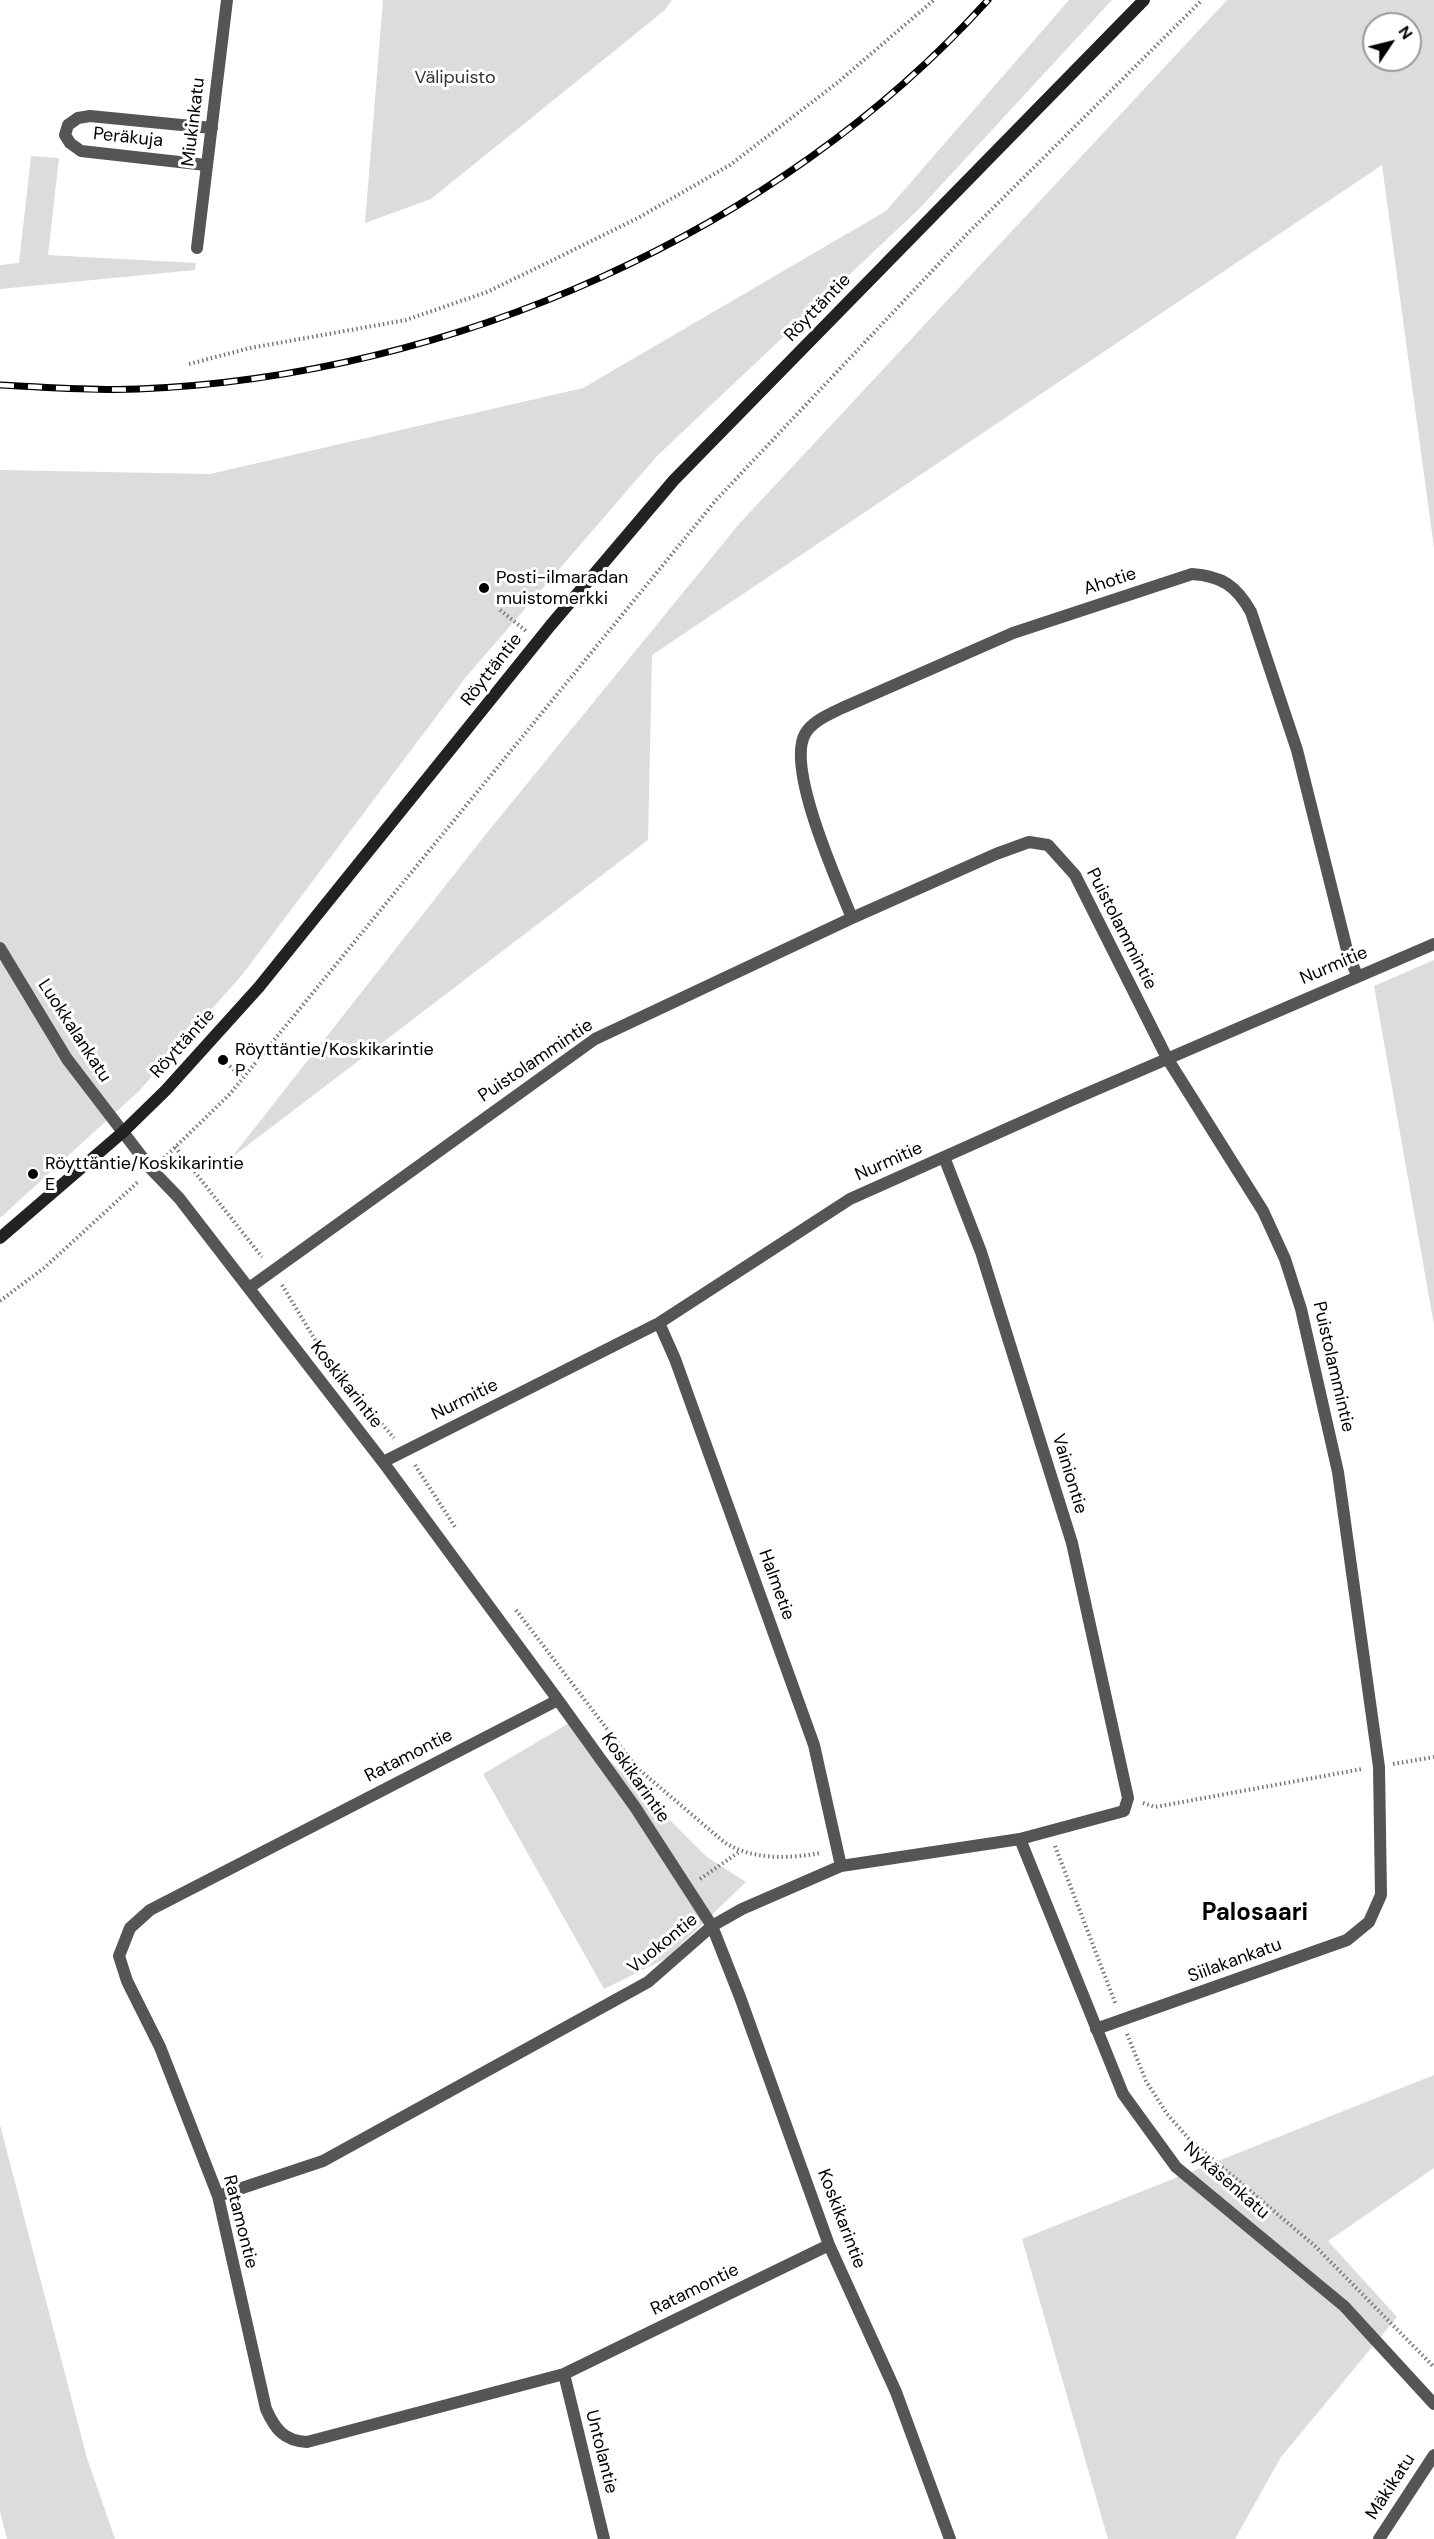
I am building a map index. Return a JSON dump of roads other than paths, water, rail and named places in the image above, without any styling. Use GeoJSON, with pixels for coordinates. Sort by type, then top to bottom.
{"type":"FeatureCollection","features":[{"type":"Feature","properties":{"kind":"street","name":"Miukinkatu"},"geometry":{"type":"LineString","coordinates":[[197,248],[226,0]]}},
{"type":"Feature","properties":{"kind":"street","name":"Röyttäntie"},"geometry":{"type":"LineString","coordinates":[[0,1238],[123,1132],[166,1090],[259,987],[538,640],[674,480],[1144,0]]}},
{"type":"Feature","properties":{"kind":"street","name":"Peräkuja"},"geometry":{"type":"LineString","coordinates":[[206,165],[81,151],[70,143],[65,135],[68,125],[78,118],[90,116],[212,128]]}},
{"type":"Feature","properties":{"kind":"street","name":"Ahotie"},"geometry":{"type":"LineString","coordinates":[[852,918],[821,841],[805,785],[799,748],[806,731],[818,721],[842,708],[1012,633],[1192,574],[1213,576],[1230,584],[1243,597],[1251,612],[1297,750],[1348,954],[1357,975]]}},
{"type":"Feature","properties":{"kind":"street","name":"Puistolammintie"},"geometry":{"type":"LineString","coordinates":[[249,1288],[595,1040],[852,918],[996,854],[1029,842],[1048,845],[1075,875],[1167,1058],[1263,1211],[1285,1259],[1301,1308],[1338,1472],[1379,1767]]}},
{"type":"Feature","properties":{"kind":"street","name":"Nurmitie"},"geometry":{"type":"LineString","coordinates":[[383,1462],[404,1449],[659,1323],[850,1200],[1167,1058],[1434,944]]}},
{"type":"Feature","properties":{"kind":"street","name":"Luokkalankatu"},"geometry":{"type":"LineString","coordinates":[[0,948],[67,1059],[123,1132]]}},
{"type":"Feature","properties":{"kind":"street","name":"Koskikarintie"},"geometry":{"type":"LineString","coordinates":[[123,1132],[152,1170],[179,1198],[383,1462],[635,1807],[712,1926],[740,1997],[829,2245],[896,2392],[950,2539]]}},
{"type":"Feature","properties":{"kind":"street","name":"Vainiontie"},"geometry":{"type":"LineString","coordinates":[[944,1157],[981,1252],[1071,1543],[1128,1798],[1124,1811]]}},
{"type":"Feature","properties":{"kind":"street","name":"Halmetie"},"geometry":{"type":"LineString","coordinates":[[659,1323],[679,1370],[814,1745],[836,1849],[842,1866]]}},
{"type":"Feature","properties":{"kind":"street","name":"Ratamontie"},"geometry":{"type":"LineString","coordinates":[[558,1700],[182,1892],[150,1910],[130,1928],[119,1956],[127,1981],[160,2047],[218,2196],[266,2409],[281,2435],[295,2442],[307,2442],[564,2374],[829,2245]]}},
{"type":"Feature","properties":{"kind":"street","name":"Siilakankatu"},"geometry":{"type":"LineString","coordinates":[[1096,2029],[1347,1940],[1369,1922],[1381,1895],[1379,1767]]}},
{"type":"Feature","properties":{"kind":"street","name":"Vuokontie"},"geometry":{"type":"LineString","coordinates":[[218,2196],[323,2161],[648,1982],[712,1926],[742,1909],[842,1866],[1020,1839],[1124,1811]]}},
{"type":"Feature","properties":{"kind":"street","name":"Nykäsenkatu"},"geometry":{"type":"LineString","coordinates":[[1020,1839],[1123,2094],[1176,2167],[1301,2268],[1344,2306],[1434,2404]]}},
{"type":"Feature","properties":{"kind":"street","name":"Untolantie"},"geometry":{"type":"LineString","coordinates":[[564,2374],[604,2539]]}},
{"type":"Feature","properties":{"kind":"street","name":"Mäkikatu"},"geometry":{"type":"LineString","coordinates":[[1379,2539],[1434,2455]]}},
{"type":"Feature","properties":{"kind":"railway"},"geometry":{"type":"LineString","coordinates":[[0,385],[138,389],[255,378],[372,356],[488,322],[601,277],[709,222],[810,157],[904,83],[988,0]]}},
{"type":"Feature","properties":{"kind":"place","name":"Posti-ilmaradan muistomerkki"},"geometry":{"type":"Point","coordinates":[484,588]}},
{"type":"Feature","properties":{"kind":"place","name":"Röyttäntie/Koskikarintie P"},"geometry":{"type":"Point","coordinates":[223,1060]}},
{"type":"Feature","properties":{"kind":"place","name":"Röyttäntie/Koskikarintie E"},"geometry":{"type":"Point","coordinates":[33,1174]}},
{"type":"Feature","properties":{"kind":"district","name":"Palosaari"},"geometry":{"type":"Point","coordinates":[1255,1914]}},
{"type":"Feature","properties":{"kind":"park label","name":"Välipuisto"},"geometry":{"type":"Point","coordinates":[455,78]}}]}
